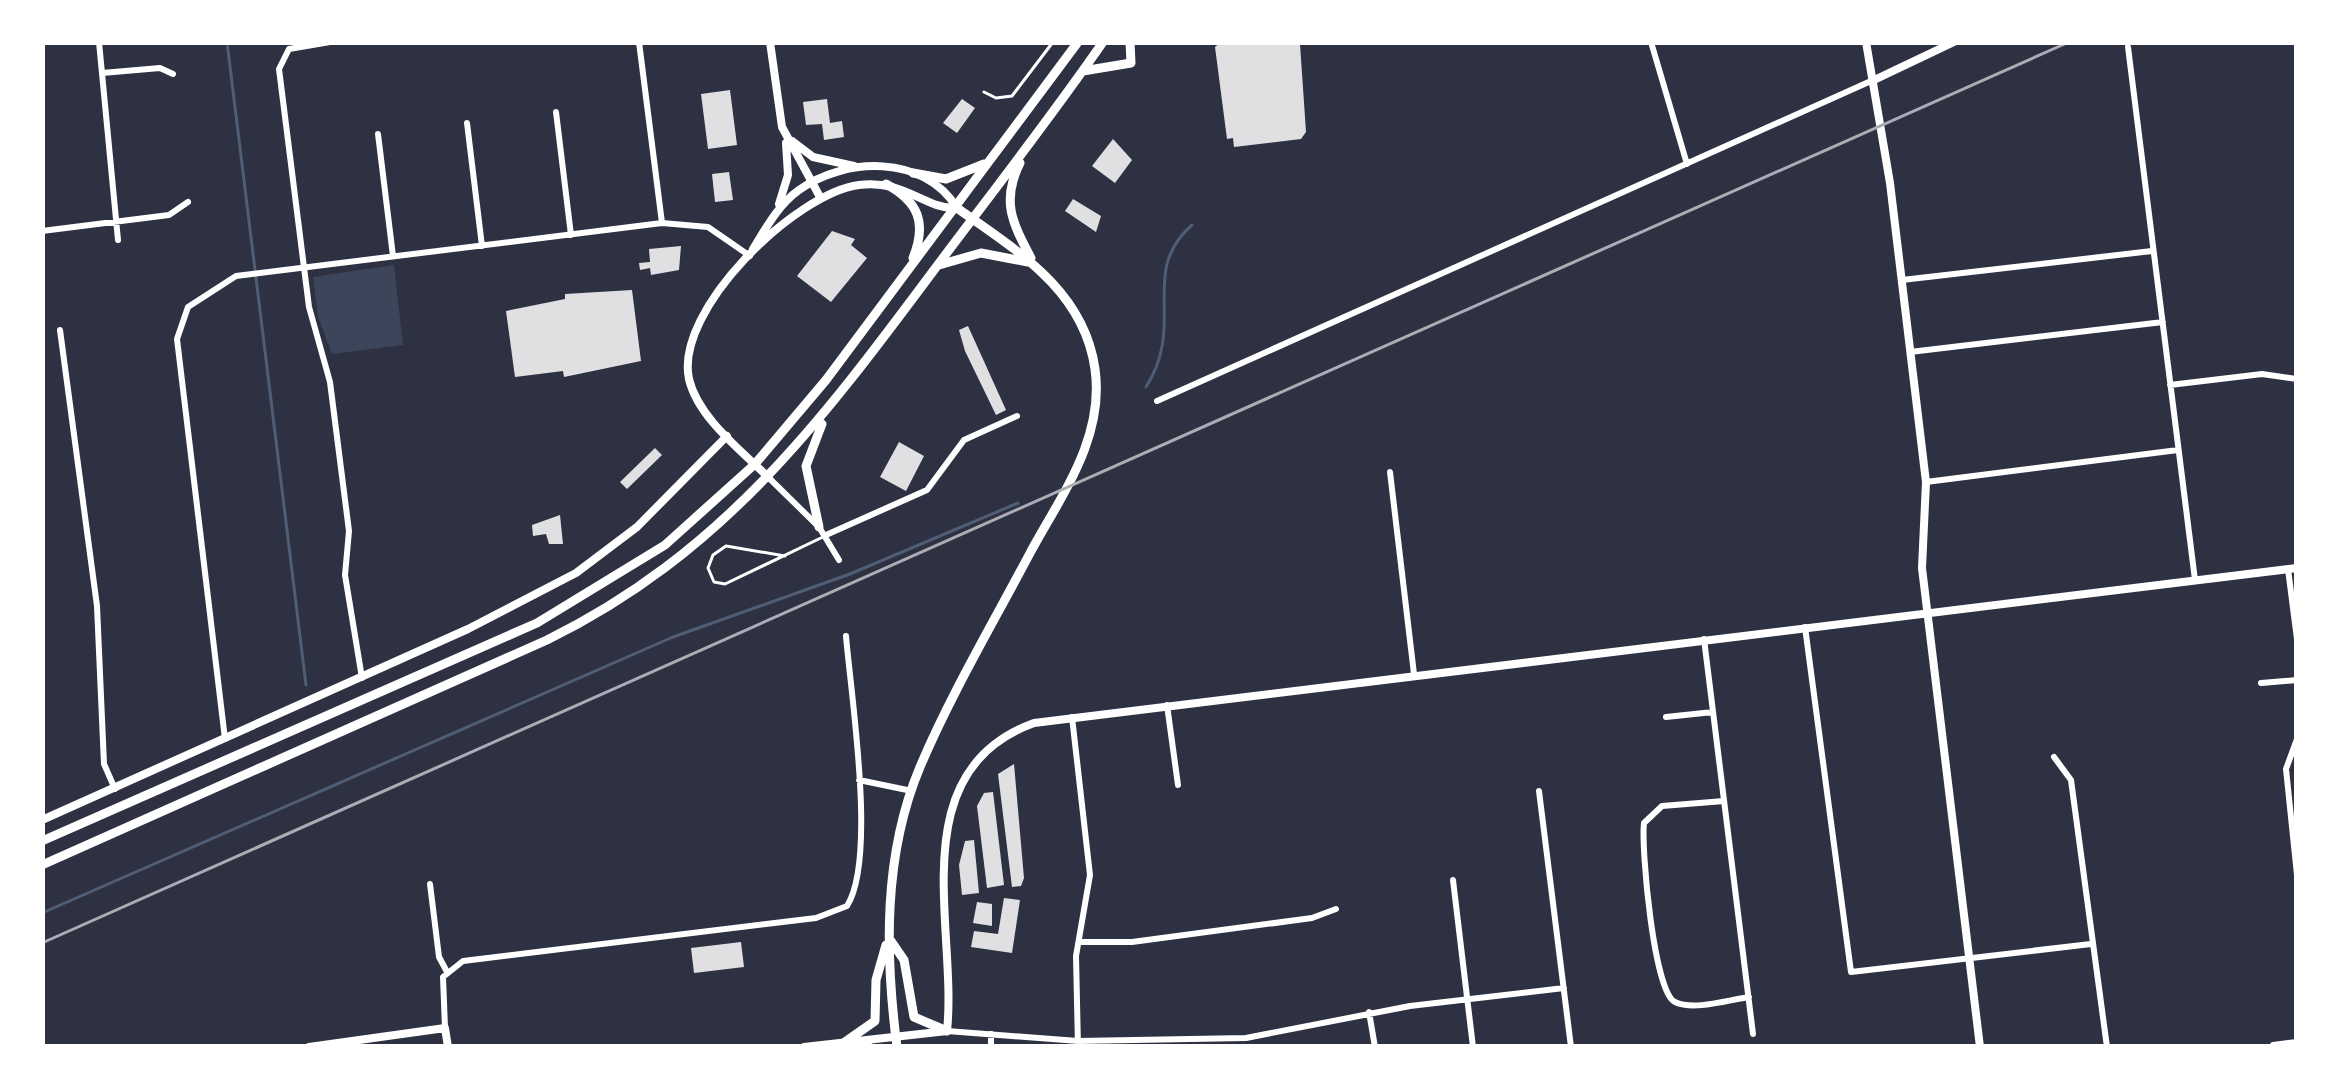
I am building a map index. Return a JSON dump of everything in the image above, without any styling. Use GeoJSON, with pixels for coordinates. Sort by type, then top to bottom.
{"type":"FeatureCollection","features":[{"type":"Feature","properties":{"kind":"main road"},"geometry":{"type":"LineString","coordinates":[[42,842],[573,603],[665,545],[755,464],[957,208],[1078,42]]}},
{"type":"Feature","properties":{"kind":"main road"},"geometry":{"type":"LineString","coordinates":[[1130,42],[1131,63]]}},
{"type":"Feature","properties":{"kind":"main road"},"geometry":{"type":"LineString","coordinates":[[42,865],[577,625],[671,566],[770,479],[833,404],[1102,43],[1131,63]]}},
{"type":"Feature","properties":{"kind":"main road"},"geometry":{"type":"LineString","coordinates":[[1083,71],[1131,63]]}},
{"type":"Feature","properties":{"kind":"main road"},"geometry":{"type":"LineString","coordinates":[[1033,263],[1008,203],[1034,136]]}},
{"type":"Feature","properties":{"kind":"main road"},"geometry":{"type":"LineString","coordinates":[[913,173],[954,178],[989,162]]}},
{"type":"Feature","properties":{"kind":"main road"},"geometry":{"type":"LineString","coordinates":[[886,184],[911,201],[921,221],[919,243],[901,281]]}},
{"type":"Feature","properties":{"kind":"main road"},"geometry":{"type":"LineString","coordinates":[[896,1042],[889,937],[894,870],[912,791],[939,728],[1076,472],[1093,423],[1097,386],[1087,338],[1056,283],[957,208]]}},
{"type":"Feature","properties":{"kind":"main road"},"geometry":{"type":"LineString","coordinates":[[938,266],[981,253],[1033,263]]}},
{"type":"Feature","properties":{"kind":"main road"},"geometry":{"type":"LineString","coordinates":[[823,531],[806,466],[833,404]]}},
{"type":"Feature","properties":{"kind":"main road"},"geometry":{"type":"LineString","coordinates":[[889,937],[904,960],[914,1017],[947,1031]]}},
{"type":"Feature","properties":{"kind":"main road"},"geometry":{"type":"LineString","coordinates":[[845,1042],[875,1021],[876,980],[889,937]]}},
{"type":"Feature","properties":{"kind":"main road"},"geometry":{"type":"LineString","coordinates":[[845,1042],[869,1047]]}},
{"type":"Feature","properties":{"kind":"street"},"geometry":{"type":"LineString","coordinates":[[99,42],[118,240]]}},
{"type":"Feature","properties":{"kind":"street"},"geometry":{"type":"LineString","coordinates":[[330,42],[297,46],[283,55],[279,69],[304,267],[330,382],[349,531],[346,575],[362,678]]}},
{"type":"Feature","properties":{"kind":"street"},"geometry":{"type":"LineString","coordinates":[[639,42],[662,224]]}},
{"type":"Feature","properties":{"kind":"street"},"geometry":{"type":"LineString","coordinates":[[770,42],[786,135],[787,181],[772,220],[750,256],[703,312],[687,357],[694,394],[727,436],[823,531],[839,560]]}},
{"type":"Feature","properties":{"kind":"street"},"geometry":{"type":"LineString","coordinates":[[1652,42],[1687,164]]}},
{"type":"Feature","properties":{"kind":"street"},"geometry":{"type":"LineString","coordinates":[[1866,42],[1926,482],[1921,553],[1926,612],[1980,1047]]}},
{"type":"Feature","properties":{"kind":"street"},"geometry":{"type":"LineString","coordinates":[[1157,401],[1954,42]]}},
{"type":"Feature","properties":{"kind":"street"},"geometry":{"type":"LineString","coordinates":[[2128,46],[2195,580]]}},
{"type":"Feature","properties":{"kind":"street"},"geometry":{"type":"LineString","coordinates":[[103,73],[160,68],[173,74]]}},
{"type":"Feature","properties":{"kind":"street"},"geometry":{"type":"LineString","coordinates":[[556,112],[571,235]]}},
{"type":"Feature","properties":{"kind":"street"},"geometry":{"type":"LineString","coordinates":[[467,123],[482,246]]}},
{"type":"Feature","properties":{"kind":"street"},"geometry":{"type":"LineString","coordinates":[[378,134],[393,256]]}},
{"type":"Feature","properties":{"kind":"street"},"geometry":{"type":"LineString","coordinates":[[786,135],[813,157],[913,173],[945,191],[957,208]]}},
{"type":"Feature","properties":{"kind":"street"},"geometry":{"type":"LineString","coordinates":[[786,135],[820,197]]}},
{"type":"Feature","properties":{"kind":"street"},"geometry":{"type":"LineString","coordinates":[[772,220],[812,183],[862,167]]}},
{"type":"Feature","properties":{"kind":"street"},"geometry":{"type":"LineString","coordinates":[[750,256],[820,197],[853,186],[886,184],[957,208]]}},
{"type":"Feature","properties":{"kind":"street"},"geometry":{"type":"LineString","coordinates":[[42,231],[169,215],[188,202]]}},
{"type":"Feature","properties":{"kind":"street"},"geometry":{"type":"LineString","coordinates":[[225,739],[177,340],[183,314],[226,279],[662,224],[708,227],[750,256]]}},
{"type":"Feature","properties":{"kind":"street"},"geometry":{"type":"LineString","coordinates":[[1902,280],[2152,250]]}},
{"type":"Feature","properties":{"kind":"street"},"geometry":{"type":"LineString","coordinates":[[1910,352],[2163,322]]}},
{"type":"Feature","properties":{"kind":"street"},"geometry":{"type":"LineString","coordinates":[[60,330],[97,606],[102,745],[115,789]]}},
{"type":"Feature","properties":{"kind":"street"},"geometry":{"type":"LineString","coordinates":[[2170,386],[2262,374],[2297,379]]}},
{"type":"Feature","properties":{"kind":"street"},"geometry":{"type":"LineString","coordinates":[[823,531],[927,490],[964,440],[1017,416]]}},
{"type":"Feature","properties":{"kind":"street"},"geometry":{"type":"LineString","coordinates":[[42,820],[362,678],[576,573],[637,527],[727,436]]}},
{"type":"Feature","properties":{"kind":"street"},"geometry":{"type":"LineString","coordinates":[[1926,482],[2178,450]]}},
{"type":"Feature","properties":{"kind":"street"},"geometry":{"type":"LineString","coordinates":[[1390,472],[1414,674]]}},
{"type":"Feature","properties":{"kind":"street"},"geometry":{"type":"LineString","coordinates":[[947,1031],[951,987],[941,865],[961,790],[978,760],[1005,736],[1072,716],[2293,568],[2297,639]]}},
{"type":"Feature","properties":{"kind":"street"},"geometry":{"type":"LineString","coordinates":[[1805,627],[1851,972],[2091,944]]}},
{"type":"Feature","properties":{"kind":"street"},"geometry":{"type":"LineString","coordinates":[[448,1047],[440,988],[446,970],[463,961],[816,918],[847,906],[859,877],[859,781],[846,636]]}},
{"type":"Feature","properties":{"kind":"street"},"geometry":{"type":"LineString","coordinates":[[1704,639],[1753,1034]]}},
{"type":"Feature","properties":{"kind":"street"},"geometry":{"type":"LineString","coordinates":[[2261,683],[2297,680]]}},
{"type":"Feature","properties":{"kind":"street"},"geometry":{"type":"LineString","coordinates":[[1167,705],[1178,785]]}},
{"type":"Feature","properties":{"kind":"street"},"geometry":{"type":"LineString","coordinates":[[1666,717],[1713,712]]}},
{"type":"Feature","properties":{"kind":"street"},"geometry":{"type":"LineString","coordinates":[[1072,716],[1089,854],[1079,942],[1078,1044]]}},
{"type":"Feature","properties":{"kind":"street"},"geometry":{"type":"LineString","coordinates":[[2297,739],[2286,769],[2297,875]]}},
{"type":"Feature","properties":{"kind":"street"},"geometry":{"type":"LineString","coordinates":[[2054,757],[2071,780],[2107,1047]]}},
{"type":"Feature","properties":{"kind":"street"},"geometry":{"type":"LineString","coordinates":[[859,781],[912,791]]}},
{"type":"Feature","properties":{"kind":"street"},"geometry":{"type":"LineString","coordinates":[[1539,791],[1571,1047]]}},
{"type":"Feature","properties":{"kind":"street"},"geometry":{"type":"LineString","coordinates":[[1724,801],[1662,806],[1644,823],[1654,933],[1662,990],[1669,999],[1689,1005],[1749,997]]}},
{"type":"Feature","properties":{"kind":"street"},"geometry":{"type":"LineString","coordinates":[[1453,880],[1473,1047]]}},
{"type":"Feature","properties":{"kind":"street"},"geometry":{"type":"LineString","coordinates":[[430,884],[439,957],[446,970]]}},
{"type":"Feature","properties":{"kind":"street"},"geometry":{"type":"LineString","coordinates":[[1079,942],[1132,942],[1312,918],[1336,909]]}},
{"type":"Feature","properties":{"kind":"street"},"geometry":{"type":"LineString","coordinates":[[804,1047],[896,1042],[947,1031],[1078,1044],[1187,1044],[1293,1033],[1370,1012],[1564,988]]}},
{"type":"Feature","properties":{"kind":"street"},"geometry":{"type":"LineString","coordinates":[[1370,1012],[1375,1047]]}},
{"type":"Feature","properties":{"kind":"street"},"geometry":{"type":"LineString","coordinates":[[309,1047],[446,1028]]}},
{"type":"Feature","properties":{"kind":"street"},"geometry":{"type":"LineString","coordinates":[[991,1047],[992,1034]]}},
{"type":"Feature","properties":{"kind":"street"},"geometry":{"type":"LineString","coordinates":[[2273,1045],[2297,1042]]}},
{"type":"Feature","properties":{"kind":"lane"},"geometry":{"type":"LineString","coordinates":[[984,92],[996,98],[1012,96],[1053,42]]}},
{"type":"Feature","properties":{"kind":"lane"},"geometry":{"type":"LineString","coordinates":[[785,556],[726,546],[713,555],[708,568],[714,582],[725,584],[785,556],[823,531]]}},
{"type":"Feature","properties":{"kind":"shaded area"},"geometry":{"type":"Polygon","coordinates":[[[394,265],[403,345],[332,354],[318,317],[313,277],[394,265]]]}},
{"type":"Feature","properties":{"kind":"building"},"geometry":{"type":"Polygon","coordinates":[[[1221,42],[1300,44],[1306,132],[1301,139],[1234,147],[1233,138],[1227,139],[1215,47],[1221,42]]]}},
{"type":"Feature","properties":{"kind":"building"},"geometry":{"type":"Polygon","coordinates":[[[730,90],[737,145],[708,149],[701,94],[730,90]]]}},
{"type":"Feature","properties":{"kind":"building"},"geometry":{"type":"Polygon","coordinates":[[[827,99],[830,123],[842,121],[844,137],[824,140],[822,124],[806,125],[803,102],[827,99]]]}},
{"type":"Feature","properties":{"kind":"building"},"geometry":{"type":"Polygon","coordinates":[[[962,99],[975,108],[957,133],[943,123],[962,99]]]}},
{"type":"Feature","properties":{"kind":"building"},"geometry":{"type":"Polygon","coordinates":[[[1113,139],[1132,160],[1115,183],[1092,166],[1113,139]]]}},
{"type":"Feature","properties":{"kind":"building"},"geometry":{"type":"Polygon","coordinates":[[[729,172],[733,200],[715,202],[712,174],[729,172]]]}},
{"type":"Feature","properties":{"kind":"building"},"geometry":{"type":"Polygon","coordinates":[[[1073,199],[1101,216],[1096,232],[1065,211],[1073,199]]]}},
{"type":"Feature","properties":{"kind":"building"},"geometry":{"type":"Polygon","coordinates":[[[832,231],[855,239],[851,245],[867,258],[831,302],[797,276],[832,231]]]}},
{"type":"Feature","properties":{"kind":"building"},"geometry":{"type":"Polygon","coordinates":[[[681,246],[679,270],[651,275],[650,268],[640,270],[639,263],[650,262],[649,249],[681,246]]]}},
{"type":"Feature","properties":{"kind":"building"},"geometry":{"type":"Polygon","coordinates":[[[632,290],[641,361],[564,377],[563,371],[515,377],[506,311],[565,299],[565,294],[632,290]]]}},
{"type":"Feature","properties":{"kind":"building"},"geometry":{"type":"Polygon","coordinates":[[[968,326],[1006,410],[996,415],[965,351],[959,330],[968,326]]]}},
{"type":"Feature","properties":{"kind":"building"},"geometry":{"type":"Polygon","coordinates":[[[899,442],[924,456],[906,491],[880,477],[899,442]]]}},
{"type":"Feature","properties":{"kind":"building"},"geometry":{"type":"Polygon","coordinates":[[[655,448],[662,455],[627,489],[620,482],[655,448]]]}},
{"type":"Feature","properties":{"kind":"building"},"geometry":{"type":"Polygon","coordinates":[[[560,515],[563,544],[549,544],[546,534],[533,536],[532,525],[560,515]]]}},
{"type":"Feature","properties":{"kind":"building"},"geometry":{"type":"Polygon","coordinates":[[[1014,764],[1024,878],[1021,886],[1012,887],[998,774],[1014,764]]]}},
{"type":"Feature","properties":{"kind":"building"},"geometry":{"type":"Polygon","coordinates":[[[993,792],[1004,885],[987,888],[977,806],[984,793],[993,792]]]}},
{"type":"Feature","properties":{"kind":"building"},"geometry":{"type":"Polygon","coordinates":[[[974,840],[979,893],[962,895],[959,865],[965,841],[974,840]]]}},
{"type":"Feature","properties":{"kind":"building"},"geometry":{"type":"Polygon","coordinates":[[[1004,898],[1020,900],[1012,953],[971,947],[974,931],[998,934],[1004,898]]]}},
{"type":"Feature","properties":{"kind":"building"},"geometry":{"type":"Polygon","coordinates":[[[977,902],[992,904],[992,926],[973,923],[977,902]]]}},
{"type":"Feature","properties":{"kind":"building"},"geometry":{"type":"Polygon","coordinates":[[[741,942],[744,967],[694,973],[691,948],[741,942]]]}},
{"type":"Feature","properties":{"kind":"waterway"},"geometry":{"type":"LineString","coordinates":[[227,42],[306,685]]}},
{"type":"Feature","properties":{"kind":"waterway"},"geometry":{"type":"LineString","coordinates":[[1146,387],[1163,341],[1168,261],[1192,225]]}},
{"type":"Feature","properties":{"kind":"waterway"},"geometry":{"type":"LineString","coordinates":[[42,913],[673,637],[850,574],[1018,503]]}},
{"type":"Feature","properties":{"kind":"railway"},"geometry":{"type":"LineString","coordinates":[[42,943],[2069,42]]}}]}
